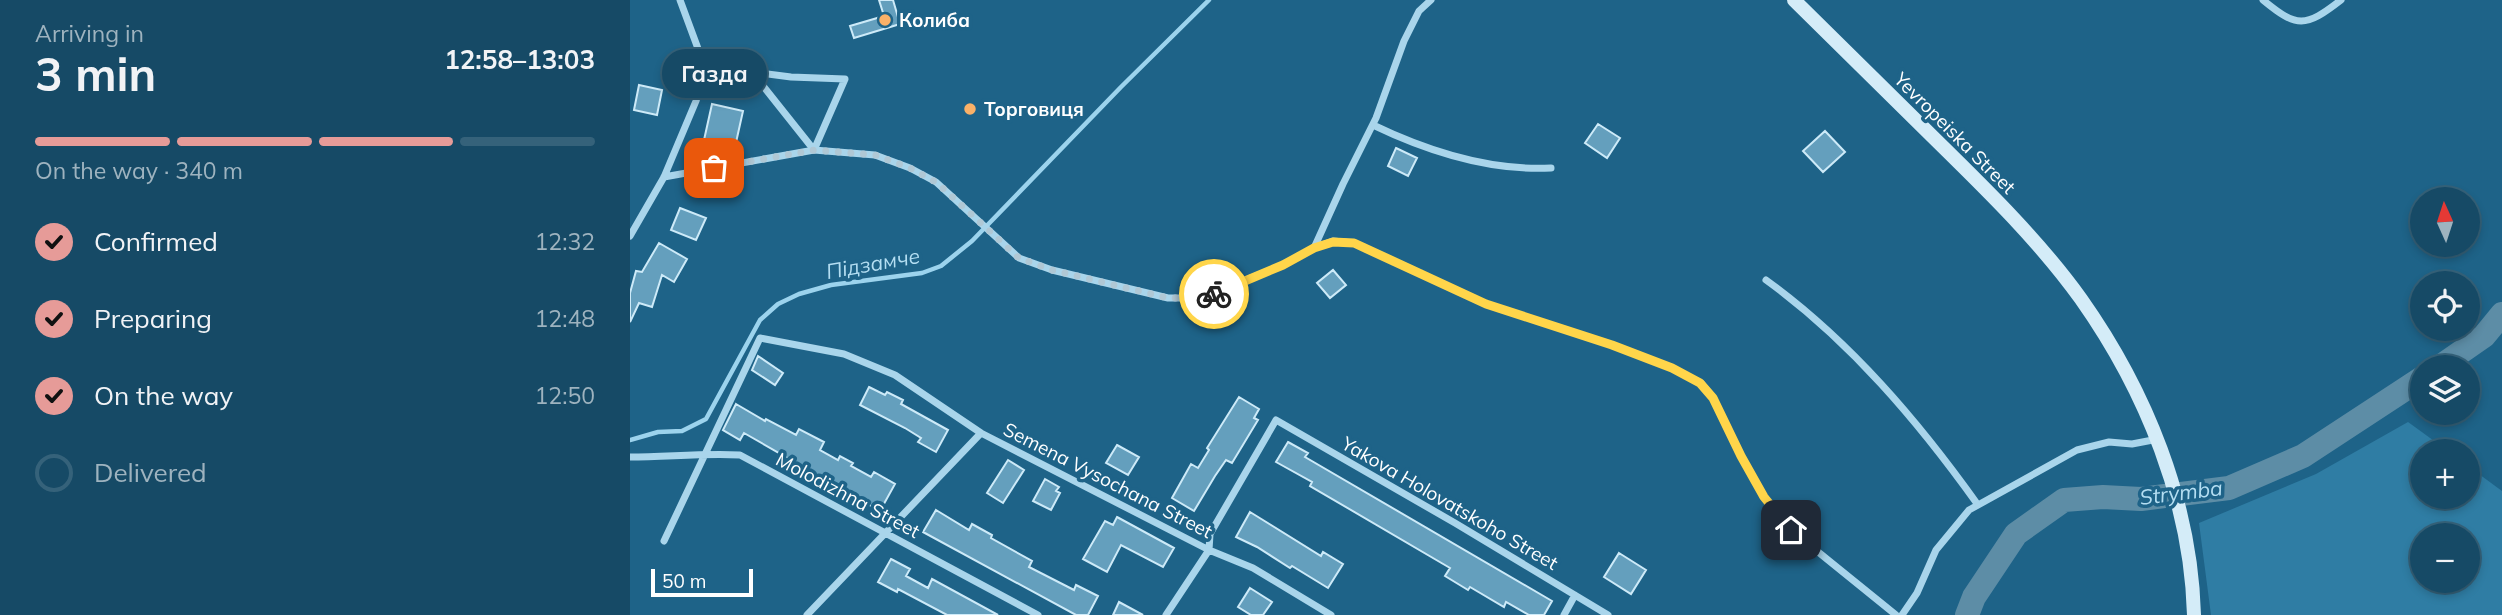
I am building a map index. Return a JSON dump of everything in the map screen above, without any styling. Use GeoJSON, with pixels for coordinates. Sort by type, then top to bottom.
{"type":"FeatureCollection","features":[{"type":"Feature","properties":{"kind":"main road","name":"Yevropeiska Street"},"geometry":{"type":"LineString","coordinates":[[1794,0],[1970,174],[2046,254],[2081,300],[2120,360],[2158,439],[2182,518],[2194,615]]}},
{"type":"Feature","properties":{"kind":"street"},"geometry":{"type":"LineString","coordinates":[[630,236],[664,177],[696,101],[704,74],[701,54],[680,0]]}},
{"type":"Feature","properties":{"kind":"street"},"geometry":{"type":"LineString","coordinates":[[1314,248],[1373,125],[1404,41],[1419,11],[1431,0]]}},
{"type":"Feature","properties":{"kind":"street"},"geometry":{"type":"LineString","coordinates":[[2263,0],[2284,18],[2297,22],[2313,19],[2341,0]]}},
{"type":"Feature","properties":{"kind":"street"},"geometry":{"type":"LineString","coordinates":[[704,74],[752,72],[845,79],[814,150]]}},
{"type":"Feature","properties":{"kind":"street"},"geometry":{"type":"LineString","coordinates":[[752,72],[814,150]]}},
{"type":"Feature","properties":{"kind":"street"},"geometry":{"type":"LineString","coordinates":[[1373,125],[1404,140],[1486,164],[1531,169],[1551,168]]}},
{"type":"Feature","properties":{"kind":"street"},"geometry":{"type":"LineString","coordinates":[[664,177],[814,150],[875,155],[910,168],[936,182],[1019,258],[1052,270],[1168,298],[1201,298],[1283,265],[1314,248],[1333,242],[1354,243],[1486,304],[1612,345],[1672,368],[1700,383],[1713,398],[1764,497],[1791,530],[1896,615]]}},
{"type":"Feature","properties":{"kind":"street"},"geometry":{"type":"LineString","coordinates":[[1766,280],[1849,351],[1905,410],[1978,505]]}},
{"type":"Feature","properties":{"kind":"street"},"geometry":{"type":"LineString","coordinates":[[664,541],[760,338],[844,354],[882,370],[940,404],[981,433]]}},
{"type":"Feature","properties":{"kind":"street","name":"Yakova Holovatskoho Street"},"geometry":{"type":"LineString","coordinates":[[1209,550],[1210,534],[1276,420],[1444,516],[1608,615]]}},
{"type":"Feature","properties":{"kind":"street","name":"Semena Vysochana Street"},"geometry":{"type":"LineString","coordinates":[[807,615],[981,433],[1209,550],[1253,568],[1331,615]]}},
{"type":"Feature","properties":{"kind":"street"},"geometry":{"type":"LineString","coordinates":[[1902,615],[1917,593],[1936,550],[1969,510],[2077,450],[2109,442],[2132,444],[2158,439]]}},
{"type":"Feature","properties":{"kind":"street","name":"Molodizhna Street"},"geometry":{"type":"LineString","coordinates":[[630,457],[740,455],[1038,615]]}},
{"type":"Feature","properties":{"kind":"street"},"geometry":{"type":"LineString","coordinates":[[1166,615],[1209,550]]}},
{"type":"Feature","properties":{"kind":"street"},"geometry":{"type":"LineString","coordinates":[[1564,615],[1575,595]]}},
{"type":"Feature","properties":{"kind":"shaded area"},"geometry":{"type":"Polygon","coordinates":[[[2408,422],[2431,439],[2410,439],[2410,509],[2480,509],[2480,475],[2502,491],[2502,615],[2211,615],[2199,523],[2316,474],[2408,422]]]}},
{"type":"Feature","properties":{"kind":"building","name":"Колиба"},"geometry":{"type":"Polygon","coordinates":[[[879,0],[893,0],[900,24],[854,38],[850,26],[884,16],[879,0]]]}},
{"type":"Feature","properties":{"kind":"building"},"geometry":{"type":"Polygon","coordinates":[[[639,85],[662,90],[657,115],[634,110],[639,85]]]}},
{"type":"Feature","properties":{"kind":"building"},"geometry":{"type":"Polygon","coordinates":[[[712,104],[743,111],[733,156],[702,149],[712,104]]]}},
{"type":"Feature","properties":{"kind":"building"},"geometry":{"type":"Polygon","coordinates":[[[1598,124],[1620,138],[1607,158],[1585,143],[1598,124]]]}},
{"type":"Feature","properties":{"kind":"building"},"geometry":{"type":"Polygon","coordinates":[[[1825,131],[1845,152],[1823,172],[1803,151],[1825,131]]]}},
{"type":"Feature","properties":{"kind":"building"},"geometry":{"type":"Polygon","coordinates":[[[1396,148],[1417,158],[1408,176],[1388,166],[1396,148]]]}},
{"type":"Feature","properties":{"kind":"building"},"geometry":{"type":"Polygon","coordinates":[[[680,208],[706,218],[696,240],[671,230],[680,208]]]}},
{"type":"Feature","properties":{"kind":"building"},"geometry":{"type":"Polygon","coordinates":[[[659,243],[687,259],[674,282],[662,275],[652,307],[639,303],[630,322],[630,293],[636,271],[642,272],[659,243]]]}},
{"type":"Feature","properties":{"kind":"building"},"geometry":{"type":"Polygon","coordinates":[[[1333,270],[1346,285],[1330,298],[1317,283],[1333,270]]]}},
{"type":"Feature","properties":{"kind":"building"},"geometry":{"type":"Polygon","coordinates":[[[758,356],[783,373],[775,385],[752,370],[758,356]]]}},
{"type":"Feature","properties":{"kind":"building"},"geometry":{"type":"Polygon","coordinates":[[[869,387],[903,400],[901,404],[948,430],[936,452],[918,442],[921,438],[905,428],[860,405],[869,387]]]}},
{"type":"Feature","properties":{"kind":"building"},"geometry":{"type":"Polygon","coordinates":[[[1239,397],[1259,409],[1254,418],[1258,420],[1232,463],[1226,460],[1194,511],[1172,498],[1191,464],[1198,468],[1209,450],[1207,448],[1239,397]]]}},
{"type":"Feature","properties":{"kind":"building"},"geometry":{"type":"Polygon","coordinates":[[[736,404],[796,435],[799,429],[824,442],[820,450],[838,460],[840,456],[853,463],[851,466],[871,477],[874,472],[895,484],[880,511],[744,433],[740,440],[723,430],[736,404]]]}},
{"type":"Feature","properties":{"kind":"building"},"geometry":{"type":"Polygon","coordinates":[[[1288,442],[1308,453],[1305,457],[1552,601],[1544,615],[1529,615],[1506,602],[1504,607],[1470,587],[1468,590],[1445,576],[1450,568],[1310,486],[1312,482],[1276,462],[1288,442]]]}},
{"type":"Feature","properties":{"kind":"building"},"geometry":{"type":"Polygon","coordinates":[[[1117,445],[1139,457],[1128,475],[1106,463],[1117,445]]]}},
{"type":"Feature","properties":{"kind":"building"},"geometry":{"type":"Polygon","coordinates":[[[1008,460],[1024,470],[1003,503],[987,493],[1008,460]]]}},
{"type":"Feature","properties":{"kind":"building"},"geometry":{"type":"Polygon","coordinates":[[[1045,479],[1059,487],[1056,491],[1060,493],[1051,510],[1033,501],[1045,479]]]}},
{"type":"Feature","properties":{"kind":"building"},"geometry":{"type":"Polygon","coordinates":[[[936,510],[969,530],[972,524],[992,535],[991,538],[1032,561],[1029,567],[1074,590],[1076,585],[1098,596],[1088,615],[1076,615],[923,532],[936,510]]]}},
{"type":"Feature","properties":{"kind":"building"},"geometry":{"type":"Polygon","coordinates":[[[1250,512],[1321,556],[1323,552],[1343,564],[1328,588],[1236,537],[1250,512]]]}},
{"type":"Feature","properties":{"kind":"building"},"geometry":{"type":"Polygon","coordinates":[[[1117,517],[1174,548],[1163,567],[1121,545],[1107,572],[1083,559],[1105,521],[1113,525],[1117,517]]]}},
{"type":"Feature","properties":{"kind":"building"},"geometry":{"type":"Polygon","coordinates":[[[1619,553],[1646,570],[1631,594],[1604,577],[1619,553]]]}},
{"type":"Feature","properties":{"kind":"building"},"geometry":{"type":"Polygon","coordinates":[[[891,559],[910,569],[906,576],[928,588],[932,579],[998,615],[947,615],[898,589],[897,592],[878,582],[891,559]]]}},
{"type":"Feature","properties":{"kind":"building"},"geometry":{"type":"Polygon","coordinates":[[[1250,588],[1272,602],[1263,615],[1251,615],[1238,607],[1250,588]]]}},
{"type":"Feature","properties":{"kind":"building"},"geometry":{"type":"Polygon","coordinates":[[[1119,602],[1143,615],[1113,615],[1119,602]]]}},
{"type":"Feature","properties":{"kind":"waterway","name":"Підзамче"},"geometry":{"type":"LineString","coordinates":[[630,440],[658,432],[682,431],[706,419],[760,320],[778,304],[799,294],[831,285],[922,273],[941,266],[972,241],[1209,0]]}},
{"type":"Feature","properties":{"kind":"waterway","name":"Strymba"},"geometry":{"type":"LineString","coordinates":[[2457,355],[2484,336],[2502,314]]}},
{"type":"Feature","properties":{"kind":"waterway","name":"Strymba"},"geometry":{"type":"LineString","coordinates":[[1967,615],[1974,597],[2016,534],[2064,500],[2103,497],[2141,499],[2229,488],[2303,456],[2410,386]]}},
{"type":"Feature","properties":{"kind":"way so far"},"geometry":{"type":"LineString","coordinates":[[714,168],[814,150],[875,155],[910,168],[936,182],[1019,258],[1052,270],[1168,298],[1201,298],[1214,294]]}},
{"type":"Feature","properties":{"kind":"place","name":"Колиба"},"geometry":{"type":"Point","coordinates":[885,20]}},
{"type":"Feature","properties":{"kind":"place","name":"Торговиця"},"geometry":{"type":"Point","coordinates":[970,109]}},
{"type":"Feature","properties":{"kind":"place","name":"Газда"},"geometry":{"type":"Point","coordinates":[714,168]}},
{"type":"Feature","properties":{"kind":"route"},"geometry":{"type":"LineString","coordinates":[[1214,294],[1283,265],[1314,248],[1333,242],[1354,243],[1486,304],[1612,345],[1672,368],[1700,383],[1713,398],[1764,497],[1791,530]]}}]}
